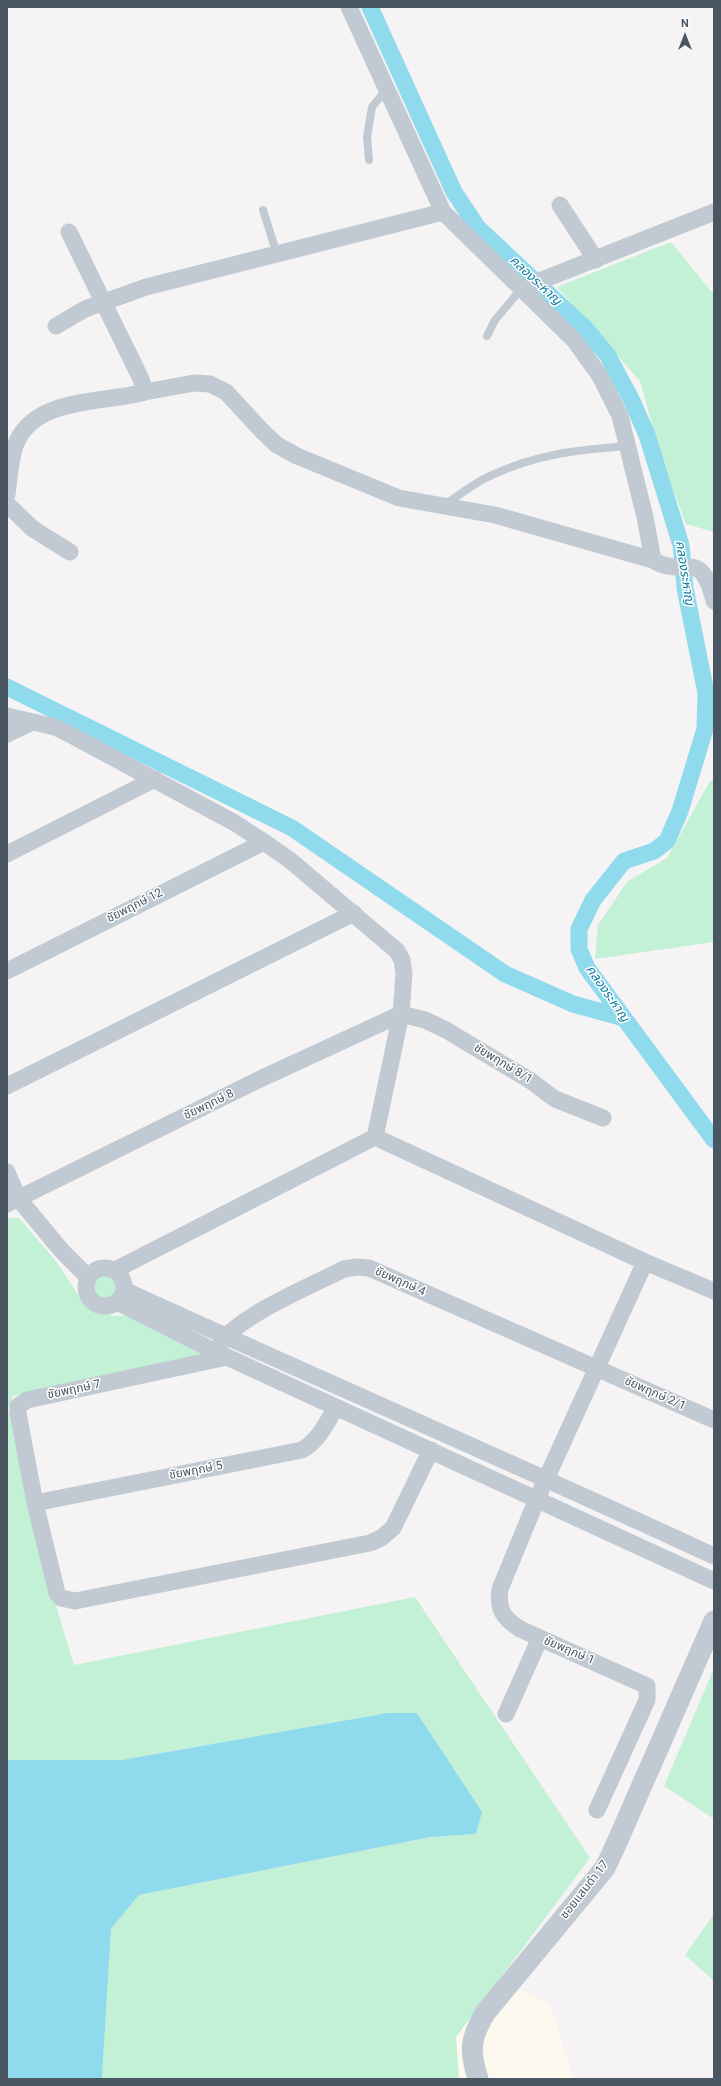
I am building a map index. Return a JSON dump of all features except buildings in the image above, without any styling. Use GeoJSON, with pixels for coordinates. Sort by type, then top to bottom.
{"type":"FeatureCollection","features":[{"type":"Feature","properties":{"kind":"street"},"geometry":{"type":"LineString","coordinates":[[349,7],[444,212],[525,287],[575,341],[600,376],[620,416],[626,446],[645,517],[660,563]]}},
{"type":"Feature","properties":{"kind":"street"},"geometry":{"type":"LineString","coordinates":[[560,205],[596,260]]}},
{"type":"Feature","properties":{"kind":"street"},"geometry":{"type":"LineString","coordinates":[[56,326],[84,309],[146,286],[444,212]]}},
{"type":"Feature","properties":{"kind":"street"},"geometry":{"type":"LineString","coordinates":[[525,287],[714,212]]}},
{"type":"Feature","properties":{"kind":"street"},"geometry":{"type":"LineString","coordinates":[[69,232],[141,379],[145,392]]}},
{"type":"Feature","properties":{"kind":"street"},"geometry":{"type":"LineString","coordinates":[[7,495],[14,447],[23,429],[38,417],[63,406],[194,383],[210,384],[226,392],[262,432],[277,445],[296,456],[399,498],[495,515],[660,563],[690,566],[699,570],[706,576],[714,601]]}},
{"type":"Feature","properties":{"kind":"street"},"geometry":{"type":"LineString","coordinates":[[7,504],[33,529],[70,552]]}},
{"type":"Feature","properties":{"kind":"street"},"geometry":{"type":"LineString","coordinates":[[7,716],[55,727],[235,823],[291,861],[397,951],[402,960],[404,973],[401,1014],[375,1137]]}},
{"type":"Feature","properties":{"kind":"street"},"geometry":{"type":"LineString","coordinates":[[7,734],[32,722]]}},
{"type":"Feature","properties":{"kind":"street"},"geometry":{"type":"LineString","coordinates":[[7,854],[155,779]]}},
{"type":"Feature","properties":{"kind":"street","name":"ชัยพฤกษ์ 12"},"geometry":{"type":"LineString","coordinates":[[7,971],[264,842]]}},
{"type":"Feature","properties":{"kind":"street"},"geometry":{"type":"LineString","coordinates":[[7,1086],[354,913]]}},
{"type":"Feature","properties":{"kind":"street","name":"ชัยพฤกษ์ 8/1"},"geometry":{"type":"LineString","coordinates":[[401,1014],[425,1020],[446,1030],[531,1082],[555,1099],[603,1118]]}},
{"type":"Feature","properties":{"kind":"street","name":"ชัยพฤกษ์ 8"},"geometry":{"type":"LineString","coordinates":[[12,1201],[266,1077],[401,1014]]}},
{"type":"Feature","properties":{"kind":"street"},"geometry":{"type":"LineString","coordinates":[[375,1137],[646,1262],[714,1290]]}},
{"type":"Feature","properties":{"kind":"street"},"geometry":{"type":"LineString","coordinates":[[115,1270],[375,1137]]}},
{"type":"Feature","properties":{"kind":"street"},"geometry":{"type":"LineString","coordinates":[[7,1172],[12,1201],[88,1277]]}},
{"type":"Feature","properties":{"kind":"street","name":"ชัยพฤกษ์ 1"},"geometry":{"type":"LineString","coordinates":[[597,1810],[647,1700],[647,1686],[640,1681],[540,1638],[507,1620],[501,1612],[498,1600],[500,1589],[537,1499],[646,1262]]}},
{"type":"Feature","properties":{"kind":"street","name":"ชัยพฤกษ์ 4"},"geometry":{"type":"LineString","coordinates":[[222,1355],[224,1336],[255,1314],[344,1269],[357,1267],[369,1268],[596,1368]]}},
{"type":"Feature","properties":{"kind":"street"},"geometry":{"type":"LineString","coordinates":[[109,1268],[115,1270],[121,1276],[124,1283],[121,1296],[104,1306],[92,1302],[86,1290],[88,1277],[97,1269],[109,1268]]}},
{"type":"Feature","properties":{"kind":"street"},"geometry":{"type":"LineString","coordinates":[[121,1296],[224,1336],[390,1408],[490,1456],[618,1511],[714,1556]]}},
{"type":"Feature","properties":{"kind":"street"},"geometry":{"type":"LineString","coordinates":[[121,1296],[222,1355],[714,1581]]}},
{"type":"Feature","properties":{"kind":"street","name":"ชัยพฤกษ์ 7"},"geometry":{"type":"LineString","coordinates":[[35,1503],[18,1413],[18,1406],[22,1402],[222,1355]]}},
{"type":"Feature","properties":{"kind":"street","name":"ชัยพฤกษ์ 2/1"},"geometry":{"type":"LineString","coordinates":[[596,1368],[714,1420]]}},
{"type":"Feature","properties":{"kind":"street","name":"ชัยพฤกษ์ 5"},"geometry":{"type":"LineString","coordinates":[[35,1503],[302,1450],[313,1444],[336,1407]]}},
{"type":"Feature","properties":{"kind":"street"},"geometry":{"type":"LineString","coordinates":[[381,1427],[390,1408]]}},
{"type":"Feature","properties":{"kind":"street"},"geometry":{"type":"LineString","coordinates":[[35,1503],[57,1593],[61,1598],[75,1601],[370,1543],[382,1538],[392,1528],[431,1450]]}},
{"type":"Feature","properties":{"kind":"street"},"geometry":{"type":"LineString","coordinates":[[481,1473],[490,1456]]}},
{"type":"Feature","properties":{"kind":"street"},"geometry":{"type":"LineString","coordinates":[[608,1532],[618,1511]]}},
{"type":"Feature","properties":{"kind":"street","name":"ซอยแสมดำ 17"},"geometry":{"type":"LineString","coordinates":[[478,2079],[472,2048],[474,2032],[485,2013],[604,1868],[614,1849],[714,1621]]}},
{"type":"Feature","properties":{"kind":"street"},"geometry":{"type":"LineString","coordinates":[[506,1714],[540,1638]]}},
{"type":"Feature","properties":{"kind":"lane"},"geometry":{"type":"LineString","coordinates":[[369,160],[367,137],[372,107],[387,89]]}},
{"type":"Feature","properties":{"kind":"lane"},"geometry":{"type":"LineString","coordinates":[[263,210],[277,254]]}},
{"type":"Feature","properties":{"kind":"lane"},"geometry":{"type":"LineString","coordinates":[[488,336],[495,320],[525,287]]}},
{"type":"Feature","properties":{"kind":"lane"},"geometry":{"type":"LineString","coordinates":[[443,506],[490,475],[529,460],[574,450],[626,446]]}},
{"type":"Feature","properties":{"kind":"shaded area"},"geometry":{"type":"Polygon","coordinates":[[[500,1979],[551,2006],[573,2079],[459,2079],[456,2037],[500,1979]]]}},
{"type":"Feature","properties":{"kind":"green space"},"geometry":{"type":"Polygon","coordinates":[[[671,242],[714,295],[714,532],[686,524],[662,460],[640,381],[557,287],[671,242]]]}},
{"type":"Feature","properties":{"kind":"green space"},"geometry":{"type":"Polygon","coordinates":[[[710,781],[714,781],[714,942],[595,959],[598,925],[627,882],[667,858],[710,781]]]}},
{"type":"Feature","properties":{"kind":"green space"},"geometry":{"type":"Polygon","coordinates":[[[7,1218],[19,1218],[56,1261],[83,1302],[113,1316],[128,1315],[203,1355],[13,1396],[8,1409],[56,1606],[74,1665],[415,1597],[590,1858],[456,2037],[459,2079],[102,2079],[111,1929],[139,1895],[431,1837],[475,1834],[449,1763],[417,1713],[387,1713],[122,1760],[7,1760],[7,1218]]]}},
{"type":"Feature","properties":{"kind":"green space"},"geometry":{"type":"Polygon","coordinates":[[[106,1276],[115,1279],[118,1288],[115,1297],[106,1300],[97,1297],[94,1288],[97,1279],[106,1276]]]}},
{"type":"Feature","properties":{"kind":"green space"},"geometry":{"type":"Polygon","coordinates":[[[714,1668],[714,1819],[664,1786],[714,1668]]]}},
{"type":"Feature","properties":{"kind":"green space"},"geometry":{"type":"Polygon","coordinates":[[[714,1914],[714,1981],[685,1955],[714,1914]]]}},
{"type":"Feature","properties":{"kind":"water"},"geometry":{"type":"Polygon","coordinates":[[[387,1713],[417,1713],[482,1812],[476,1834],[431,1837],[139,1895],[111,1929],[102,2079],[7,2079],[7,1760],[122,1760],[387,1713]]]}},
{"type":"Feature","properties":{"kind":"waterway","name":"คลองระหาญ"},"geometry":{"type":"LineString","coordinates":[[370,7],[454,192],[478,228],[585,328],[608,356],[632,401],[647,435],[681,545],[685,588],[706,693],[705,729],[680,811],[667,841],[654,851],[624,861],[593,900],[579,929],[579,949],[587,968],[714,1140]]}},
{"type":"Feature","properties":{"kind":"waterway"},"geometry":{"type":"LineString","coordinates":[[7,687],[292,828],[505,974],[573,1004],[624,1018]]}}]}
